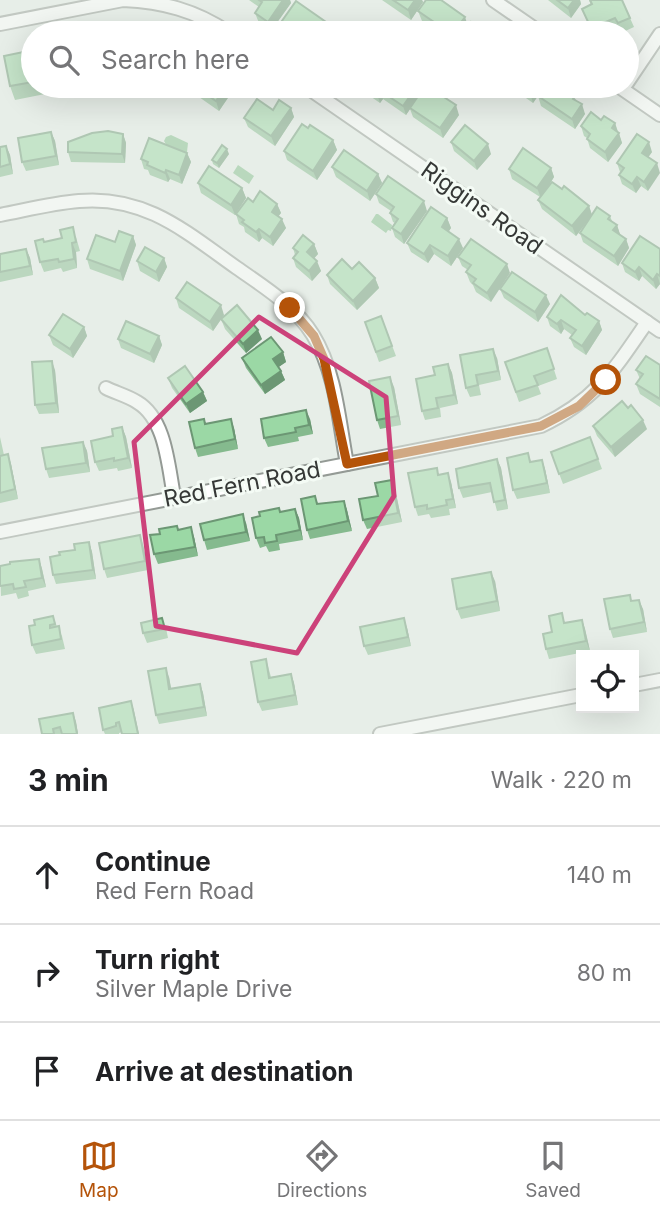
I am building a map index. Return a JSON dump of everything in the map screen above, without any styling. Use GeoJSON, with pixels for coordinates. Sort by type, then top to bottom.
{"type":"FeatureCollection","features":[{"type":"Feature","properties":{"kind":"street"},"geometry":{"type":"LineString","coordinates":[[0,24],[123,0],[151,1],[182,8],[206,21]]}},
{"type":"Feature","properties":{"kind":"street"},"geometry":{"type":"LineString","coordinates":[[493,0],[524,21]]}},
{"type":"Feature","properties":{"kind":"street"},"geometry":{"type":"LineString","coordinates":[[639,64],[660,34]]}},
{"type":"Feature","properties":{"kind":"street","name":"Riggins Road"},"geometry":{"type":"LineString","coordinates":[[322,98],[660,331]]}},
{"type":"Feature","properties":{"kind":"street"},"geometry":{"type":"LineString","coordinates":[[638,98],[660,115]]}},
{"type":"Feature","properties":{"kind":"street"},"geometry":{"type":"LineString","coordinates":[[0,215],[76,201],[98,200],[144,208],[171,221],[276,296],[314,336],[324,359],[347,464]]}},
{"type":"Feature","properties":{"kind":"street","name":"Red Fern Road"},"geometry":{"type":"LineString","coordinates":[[0,532],[174,496],[522,432],[559,418],[579,406],[606,380],[647,322]]}},
{"type":"Feature","properties":{"kind":"street"},"geometry":{"type":"LineString","coordinates":[[106,388],[139,402],[153,420],[163,440],[174,496]]}},
{"type":"Feature","properties":{"kind":"street"},"geometry":{"type":"LineString","coordinates":[[639,684],[660,680]]}},
{"type":"Feature","properties":{"kind":"street"},"geometry":{"type":"LineString","coordinates":[[380,734],[425,730],[576,696]]}},
{"type":"Feature","properties":{"kind":"highlighted area"},"geometry":{"type":"Polygon","coordinates":[[[259,317],[386,397],[394,496],[297,653],[156,626],[134,442],[259,317]]]}},
{"type":"Feature","properties":{"kind":"shaded area"},"geometry":{"type":"Polygon","coordinates":[[[171,135],[188,143],[187,152],[167,146],[164,141],[171,135]]]}},
{"type":"Feature","properties":{"kind":"shaded area"},"geometry":{"type":"Polygon","coordinates":[[[238,165],[254,176],[249,184],[233,173],[238,165]]]}},
{"type":"Feature","properties":{"kind":"shaded area"},"geometry":{"type":"Polygon","coordinates":[[[376,214],[392,225],[391,231],[386,233],[371,222],[376,214]]]}},
{"type":"Feature","properties":{"kind":"building"},"geometry":{"type":"Polygon","coordinates":[[[259,0],[283,0],[269,21],[255,13],[262,2],[259,0]]]}},
{"type":"Feature","properties":{"kind":"building"},"geometry":{"type":"Polygon","coordinates":[[[393,0],[415,0],[408,10],[393,0]]]}},
{"type":"Feature","properties":{"kind":"building"},"geometry":{"type":"Polygon","coordinates":[[[426,0],[441,0],[465,17],[462,21],[433,21],[418,11],[426,0]]]}},
{"type":"Feature","properties":{"kind":"building"},"geometry":{"type":"Polygon","coordinates":[[[557,0],[574,0],[568,8],[557,0]]]}},
{"type":"Feature","properties":{"kind":"building"},"geometry":{"type":"Polygon","coordinates":[[[590,0],[622,0],[630,18],[623,21],[617,21],[615,18],[608,21],[588,21],[582,9],[592,4],[590,0]]]}},
{"type":"Feature","properties":{"kind":"building"},"geometry":{"type":"Polygon","coordinates":[[[296,1],[325,21],[282,21],[296,1]]]}},
{"type":"Feature","properties":{"kind":"building"},"geometry":{"type":"Polygon","coordinates":[[[21,52],[21,84],[10,86],[4,56],[21,52]]]}},
{"type":"Feature","properties":{"kind":"building"},"geometry":{"type":"Polygon","coordinates":[[[391,98],[409,98],[403,106],[391,98]]]}},
{"type":"Feature","properties":{"kind":"building"},"geometry":{"type":"Polygon","coordinates":[[[417,98],[445,98],[456,105],[440,128],[410,108],[417,98]]]}},
{"type":"Feature","properties":{"kind":"building"},"geometry":{"type":"Polygon","coordinates":[[[541,98],[574,98],[582,104],[572,119],[541,98]]]}},
{"type":"Feature","properties":{"kind":"building"},"geometry":{"type":"Polygon","coordinates":[[[257,99],[273,110],[279,100],[291,108],[271,136],[244,118],[257,99]]]}},
{"type":"Feature","properties":{"kind":"building"},"geometry":{"type":"Polygon","coordinates":[[[591,112],[601,120],[604,116],[615,123],[612,128],[619,133],[605,152],[587,139],[590,134],[581,126],[591,112]]]}},
{"type":"Feature","properties":{"kind":"building"},"geometry":{"type":"Polygon","coordinates":[[[302,124],[308,128],[310,125],[333,140],[313,171],[284,151],[302,124]]]}},
{"type":"Feature","properties":{"kind":"building"},"geometry":{"type":"Polygon","coordinates":[[[465,125],[488,144],[474,161],[451,142],[465,125]]]}},
{"type":"Feature","properties":{"kind":"building"},"geometry":{"type":"Polygon","coordinates":[[[108,131],[123,134],[122,154],[68,152],[68,142],[92,133],[108,131]]]}},
{"type":"Feature","properties":{"kind":"building"},"geometry":{"type":"Polygon","coordinates":[[[51,132],[56,156],[22,162],[18,138],[51,132]]]}},
{"type":"Feature","properties":{"kind":"building"},"geometry":{"type":"Polygon","coordinates":[[[637,134],[649,142],[642,153],[657,163],[644,182],[637,177],[632,184],[619,175],[624,168],[617,163],[637,134]]]}},
{"type":"Feature","properties":{"kind":"building"},"geometry":{"type":"Polygon","coordinates":[[[149,138],[187,153],[179,175],[166,170],[165,173],[147,165],[148,162],[141,159],[149,138]]]}},
{"type":"Feature","properties":{"kind":"building"},"geometry":{"type":"Polygon","coordinates":[[[222,145],[227,149],[217,163],[212,160],[222,145]]]}},
{"type":"Feature","properties":{"kind":"building"},"geometry":{"type":"Polygon","coordinates":[[[6,146],[10,164],[0,167],[0,147],[6,146]]]}},
{"type":"Feature","properties":{"kind":"building"},"geometry":{"type":"Polygon","coordinates":[[[523,148],[551,168],[537,188],[509,169],[523,148]]]}},
{"type":"Feature","properties":{"kind":"building"},"geometry":{"type":"Polygon","coordinates":[[[344,150],[378,174],[367,191],[332,167],[344,150]]]}},
{"type":"Feature","properties":{"kind":"building"},"geometry":{"type":"Polygon","coordinates":[[[209,166],[242,188],[231,205],[198,183],[209,166]]]}},
{"type":"Feature","properties":{"kind":"building"},"geometry":{"type":"Polygon","coordinates":[[[388,176],[424,201],[401,234],[392,228],[398,219],[390,213],[394,207],[376,194],[388,176]]]}},
{"type":"Feature","properties":{"kind":"building"},"geometry":{"type":"Polygon","coordinates":[[[552,182],[562,189],[564,186],[589,206],[572,226],[538,200],[552,182]]]}},
{"type":"Feature","properties":{"kind":"building"},"geometry":{"type":"Polygon","coordinates":[[[260,191],[277,204],[272,212],[282,219],[270,237],[259,229],[256,232],[236,214],[248,198],[253,202],[260,191]]]}},
{"type":"Feature","properties":{"kind":"building"},"geometry":{"type":"Polygon","coordinates":[[[431,207],[447,218],[442,227],[459,239],[448,256],[430,245],[424,254],[407,243],[431,207]]]}},
{"type":"Feature","properties":{"kind":"building"},"geometry":{"type":"Polygon","coordinates":[[[597,207],[617,225],[613,230],[626,239],[614,256],[580,233],[597,207]]]}},
{"type":"Feature","properties":{"kind":"building"},"geometry":{"type":"Polygon","coordinates":[[[73,227],[76,242],[72,243],[74,259],[40,262],[35,241],[62,238],[60,230],[73,227]]]}},
{"type":"Feature","properties":{"kind":"building"},"geometry":{"type":"Polygon","coordinates":[[[119,231],[133,236],[120,271],[87,259],[96,235],[115,242],[119,231]]]}},
{"type":"Feature","properties":{"kind":"building"},"geometry":{"type":"Polygon","coordinates":[[[303,235],[314,244],[307,252],[317,261],[309,271],[293,258],[298,252],[293,248],[303,235]]]}},
{"type":"Feature","properties":{"kind":"building"},"geometry":{"type":"Polygon","coordinates":[[[640,236],[660,249],[660,276],[657,274],[653,280],[639,267],[635,272],[622,263],[640,236]]]}},
{"type":"Feature","properties":{"kind":"building"},"geometry":{"type":"Polygon","coordinates":[[[471,239],[507,264],[487,293],[473,283],[476,279],[466,272],[471,265],[458,257],[471,239]]]}},
{"type":"Feature","properties":{"kind":"building"},"geometry":{"type":"Polygon","coordinates":[[[145,247],[164,258],[156,272],[137,261],[145,247]]]}},
{"type":"Feature","properties":{"kind":"building"},"geometry":{"type":"Polygon","coordinates":[[[26,249],[30,266],[0,272],[0,254],[26,249]]]}},
{"type":"Feature","properties":{"kind":"building"},"geometry":{"type":"Polygon","coordinates":[[[342,259],[352,269],[359,262],[375,278],[353,301],[327,275],[342,259]]]}},
{"type":"Feature","properties":{"kind":"building"},"geometry":{"type":"Polygon","coordinates":[[[512,272],[546,295],[535,312],[500,289],[512,272]]]}},
{"type":"Feature","properties":{"kind":"building"},"geometry":{"type":"Polygon","coordinates":[[[187,282],[221,305],[210,322],[176,298],[187,282]]]}},
{"type":"Feature","properties":{"kind":"building"},"geometry":{"type":"Polygon","coordinates":[[[561,295],[585,315],[587,313],[599,321],[582,346],[570,338],[576,330],[561,320],[557,324],[547,317],[561,295]]]}},
{"type":"Feature","properties":{"kind":"building"},"geometry":{"type":"Polygon","coordinates":[[[237,305],[258,330],[243,344],[221,319],[237,305]]]}},
{"type":"Feature","properties":{"kind":"building"},"geometry":{"type":"Polygon","coordinates":[[[63,314],[84,327],[70,349],[49,335],[63,314]]]}},
{"type":"Feature","properties":{"kind":"building"},"geometry":{"type":"Polygon","coordinates":[[[381,316],[392,346],[376,352],[365,322],[381,316]]]}},
{"type":"Feature","properties":{"kind":"building"},"geometry":{"type":"Polygon","coordinates":[[[126,321],[159,336],[150,354],[118,339],[126,321]]]}},
{"type":"Feature","properties":{"kind":"building"},"geometry":{"type":"Polygon","coordinates":[[[271,337],[283,352],[273,359],[281,371],[261,385],[242,358],[271,337]]]}},
{"type":"Feature","properties":{"kind":"building"},"geometry":{"type":"Polygon","coordinates":[[[547,348],[554,369],[534,376],[538,385],[516,392],[505,362],[547,348]]]}},
{"type":"Feature","properties":{"kind":"building"},"geometry":{"type":"Polygon","coordinates":[[[493,349],[498,371],[476,375],[478,385],[466,388],[460,355],[493,349]]]}},
{"type":"Feature","properties":{"kind":"building"},"geometry":{"type":"Polygon","coordinates":[[[646,356],[660,365],[660,399],[636,384],[643,374],[636,370],[646,356]]]}},
{"type":"Feature","properties":{"kind":"building"},"geometry":{"type":"Polygon","coordinates":[[[52,361],[56,403],[35,405],[32,362],[52,361]]]}},
{"type":"Feature","properties":{"kind":"building"},"geometry":{"type":"Polygon","coordinates":[[[448,364],[454,395],[436,398],[438,408],[422,411],[416,379],[435,375],[433,367],[448,364]]]}},
{"type":"Feature","properties":{"kind":"building"},"geometry":{"type":"Polygon","coordinates":[[[185,366],[203,392],[186,404],[168,378],[185,366]]]}},
{"type":"Feature","properties":{"kind":"building"},"geometry":{"type":"Polygon","coordinates":[[[390,377],[398,416],[377,420],[369,381],[390,377]]]}},
{"type":"Feature","properties":{"kind":"building"},"geometry":{"type":"Polygon","coordinates":[[[622,401],[628,408],[631,405],[643,420],[611,447],[593,426],[622,401]]]}},
{"type":"Feature","properties":{"kind":"building"},"geometry":{"type":"Polygon","coordinates":[[[306,410],[309,425],[295,428],[296,432],[264,438],[261,419],[306,410]]]}},
{"type":"Feature","properties":{"kind":"building"},"geometry":{"type":"Polygon","coordinates":[[[204,419],[205,424],[231,419],[235,439],[195,448],[189,422],[204,419]]]}},
{"type":"Feature","properties":{"kind":"building"},"geometry":{"type":"Polygon","coordinates":[[[122,427],[128,458],[95,462],[91,441],[113,436],[112,429],[122,427]]]}},
{"type":"Feature","properties":{"kind":"building"},"geometry":{"type":"Polygon","coordinates":[[[590,437],[598,459],[559,474],[551,452],[590,437]]]}},
{"type":"Feature","properties":{"kind":"building"},"geometry":{"type":"Polygon","coordinates":[[[83,442],[86,463],[46,469],[42,448],[83,442]]]}},
{"type":"Feature","properties":{"kind":"building"},"geometry":{"type":"Polygon","coordinates":[[[528,453],[530,462],[542,460],[547,483],[513,490],[507,458],[528,453]]]}},
{"type":"Feature","properties":{"kind":"building"},"geometry":{"type":"Polygon","coordinates":[[[8,454],[15,489],[0,493],[0,456],[8,454]]]}},
{"type":"Feature","properties":{"kind":"building"},"geometry":{"type":"Polygon","coordinates":[[[497,459],[505,500],[494,502],[490,483],[459,488],[456,469],[497,459]]]}},
{"type":"Feature","properties":{"kind":"building"},"geometry":{"type":"Polygon","coordinates":[[[437,468],[438,475],[448,473],[453,499],[446,500],[447,505],[427,509],[427,505],[415,507],[408,473],[437,468]]]}},
{"type":"Feature","properties":{"kind":"building"},"geometry":{"type":"Polygon","coordinates":[[[392,480],[398,513],[363,520],[359,499],[378,496],[375,483],[392,480]]]}},
{"type":"Feature","properties":{"kind":"building"},"geometry":{"type":"Polygon","coordinates":[[[315,496],[317,504],[344,501],[348,521],[307,530],[301,499],[315,496]]]}},
{"type":"Feature","properties":{"kind":"building"},"geometry":{"type":"Polygon","coordinates":[[[279,508],[280,512],[295,509],[300,530],[276,535],[277,541],[265,543],[264,537],[256,538],[252,518],[260,516],[259,512],[279,508]]]}},
{"type":"Feature","properties":{"kind":"building"},"geometry":{"type":"Polygon","coordinates":[[[243,514],[246,532],[204,540],[200,524],[243,514]]]}},
{"type":"Feature","properties":{"kind":"building"},"geometry":{"type":"Polygon","coordinates":[[[177,526],[178,530],[191,527],[195,547],[154,554],[150,535],[160,534],[159,529],[177,526]]]}},
{"type":"Feature","properties":{"kind":"building"},"geometry":{"type":"Polygon","coordinates":[[[140,535],[145,561],[104,569],[99,543],[140,535]]]}},
{"type":"Feature","properties":{"kind":"building"},"geometry":{"type":"Polygon","coordinates":[[[89,542],[93,570],[53,575],[50,557],[60,555],[59,552],[75,550],[74,544],[89,542]]]}},
{"type":"Feature","properties":{"kind":"building"},"geometry":{"type":"Polygon","coordinates":[[[39,559],[42,578],[24,581],[26,587],[14,589],[13,584],[0,586],[0,566],[10,562],[39,559]]]}},
{"type":"Feature","properties":{"kind":"building"},"geometry":{"type":"Polygon","coordinates":[[[491,572],[497,601],[457,609],[452,579],[491,572]]]}},
{"type":"Feature","properties":{"kind":"building"},"geometry":{"type":"Polygon","coordinates":[[[630,595],[631,601],[639,600],[644,622],[610,629],[604,599],[630,595]]]}},
{"type":"Feature","properties":{"kind":"building"},"geometry":{"type":"Polygon","coordinates":[[[562,613],[564,623],[582,620],[586,641],[546,649],[543,634],[552,632],[549,616],[562,613]]]}},
{"type":"Feature","properties":{"kind":"building"},"geometry":{"type":"Polygon","coordinates":[[[53,616],[55,624],[50,625],[50,628],[59,626],[61,639],[32,645],[29,626],[35,625],[34,620],[53,616]]]}},
{"type":"Feature","properties":{"kind":"building"},"geometry":{"type":"Polygon","coordinates":[[[162,618],[165,629],[143,633],[141,623],[162,618]]]}},
{"type":"Feature","properties":{"kind":"building"},"geometry":{"type":"Polygon","coordinates":[[[404,618],[408,637],[364,646],[360,627],[404,618]]]}},
{"type":"Feature","properties":{"kind":"building"},"geometry":{"type":"Polygon","coordinates":[[[266,659],[269,678],[291,674],[295,695],[258,702],[251,662],[266,659]]]}},
{"type":"Feature","properties":{"kind":"building"},"geometry":{"type":"Polygon","coordinates":[[[166,668],[169,689],[200,684],[204,707],[156,715],[148,671],[166,668]]]}},
{"type":"Feature","properties":{"kind":"building"},"geometry":{"type":"Polygon","coordinates":[[[131,701],[138,734],[122,734],[119,722],[116,726],[103,730],[99,708],[131,701]]]}},
{"type":"Feature","properties":{"kind":"building"},"geometry":{"type":"Polygon","coordinates":[[[73,713],[77,734],[62,734],[60,727],[53,729],[54,734],[42,734],[39,719],[73,713]]]}},
{"type":"Feature","properties":{"kind":"route"},"geometry":{"type":"LineString","coordinates":[[290,308],[314,336],[324,359],[347,464],[522,432],[541,426],[568,414],[606,380]]}}]}
